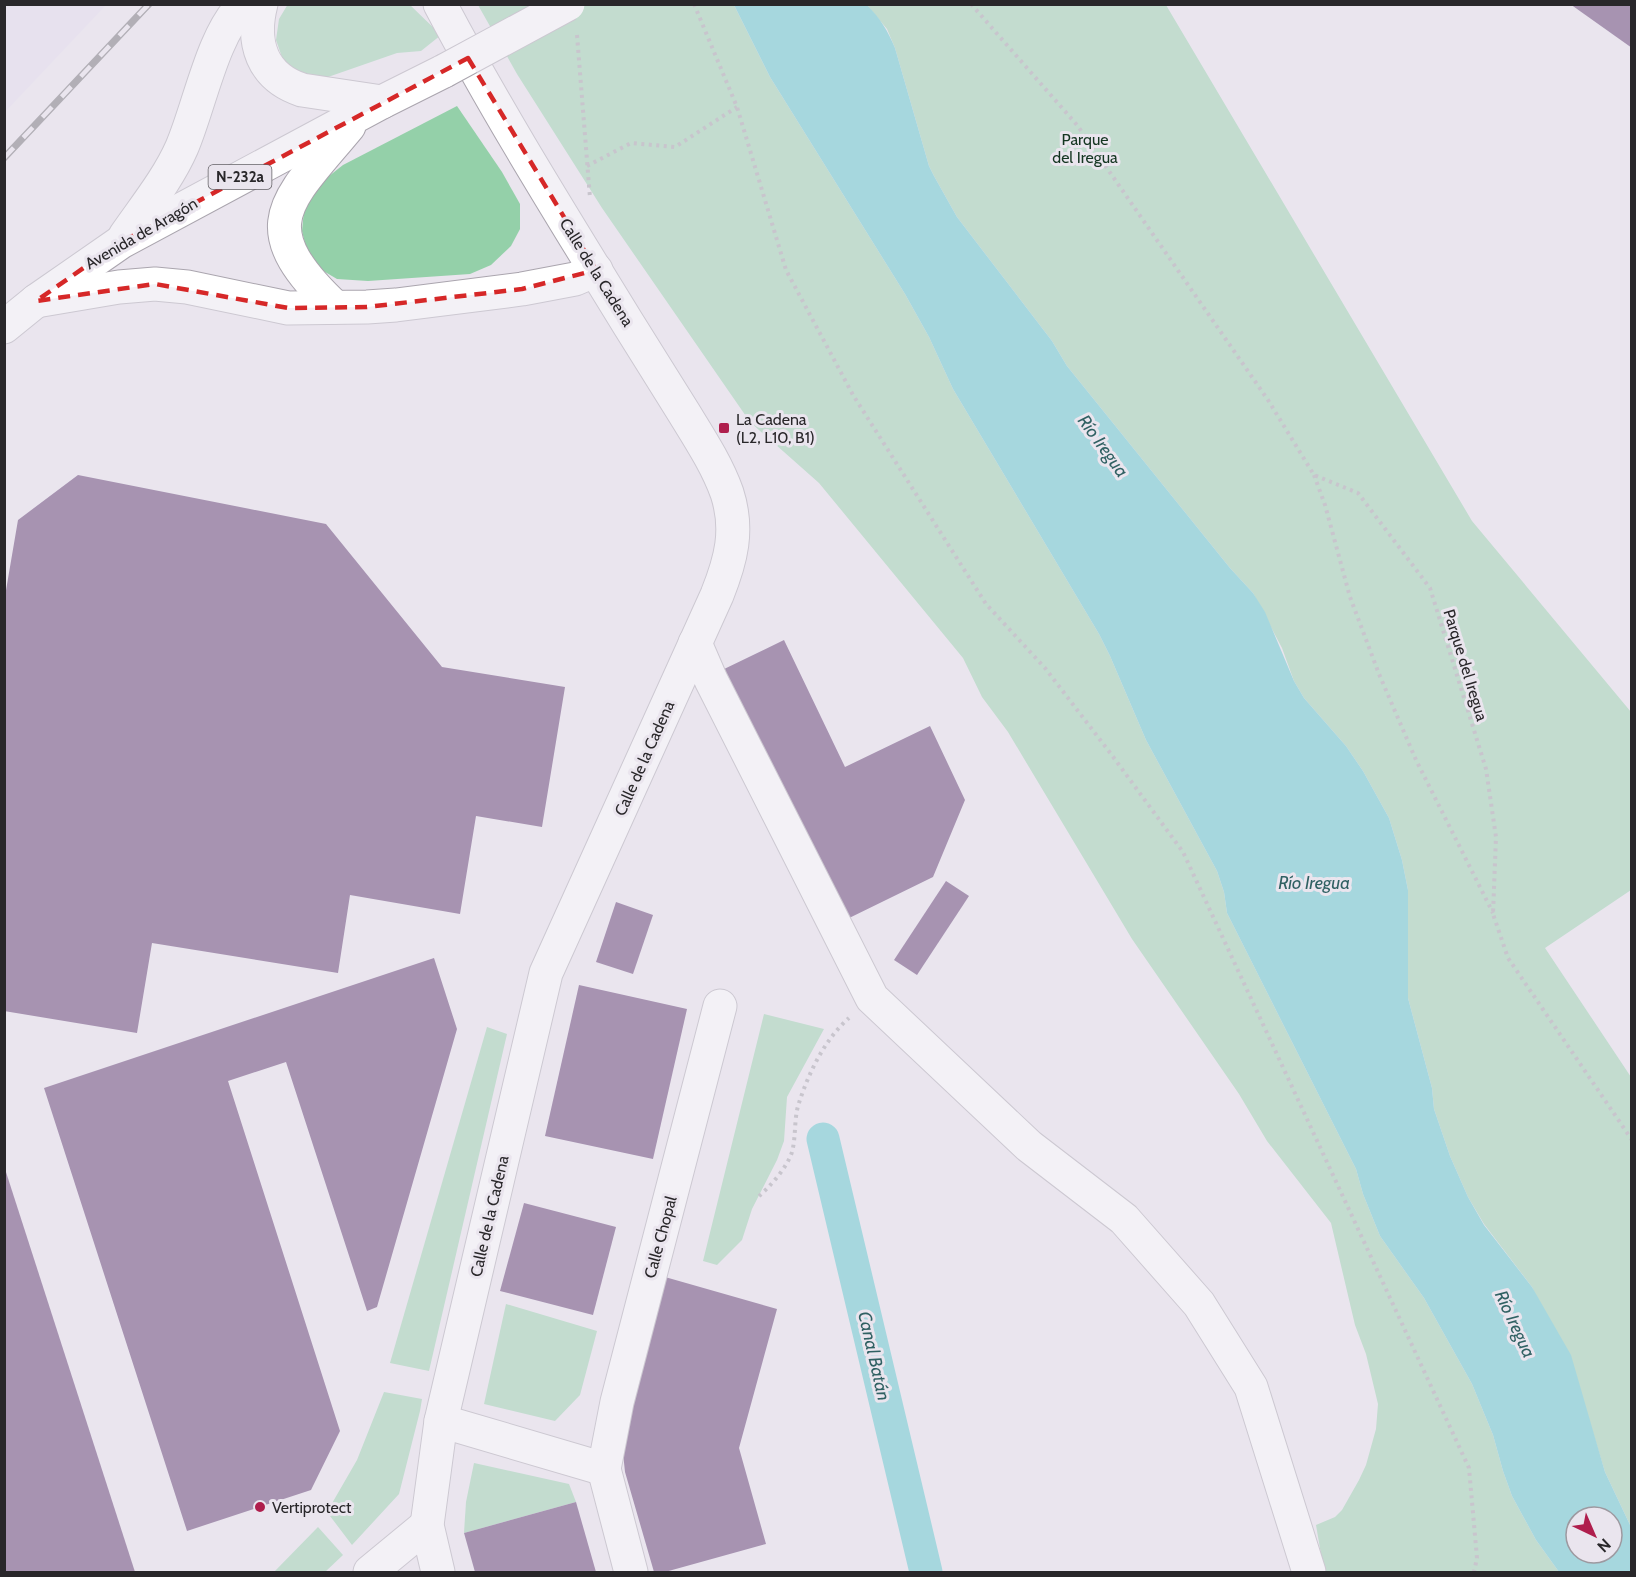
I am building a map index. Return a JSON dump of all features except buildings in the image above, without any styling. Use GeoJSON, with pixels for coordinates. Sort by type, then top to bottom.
{"type":"FeatureCollection","features":[{"type":"Feature","properties":{"kind":"street"},"geometry":{"type":"LineString","coordinates":[[121,242],[171,167],[192,120],[220,40],[229,22],[244,4]]}},
{"type":"Feature","properties":{"kind":"street"},"geometry":{"type":"LineString","coordinates":[[261,4],[257,29],[259,44],[263,59],[276,77],[289,86],[371,107],[305,177],[291,199],[285,218],[285,236],[291,254],[311,282],[335,307]]}},
{"type":"Feature","properties":{"kind":"street","name":"Calle de la Cadena"},"geometry":{"type":"LineString","coordinates":[[438,1572],[427,1525],[441,1421],[546,972],[724,579],[733,543],[732,520],[727,494],[701,441],[484,87],[440,4]]}},
{"type":"Feature","properties":{"kind":"street","name":"N-232a"},"geometry":{"type":"LineString","coordinates":[[371,107],[444,71],[573,16]]}},
{"type":"Feature","properties":{"kind":"street","name":"Avenida de Aragón"},"geometry":{"type":"LineString","coordinates":[[4,327],[36,301],[121,242],[371,107]]}},
{"type":"Feature","properties":{"kind":"street"},"geometry":{"type":"LineString","coordinates":[[36,301],[119,287],[155,284],[187,287],[288,308],[396,305],[522,289],[575,279],[596,270]]}},
{"type":"Feature","properties":{"kind":"street"},"geometry":{"type":"LineString","coordinates":[[695,643],[711,680],[872,998],[1029,1146],[1124,1219],[1199,1304],[1251,1387],[1309,1572]]}},
{"type":"Feature","properties":{"kind":"street","name":"Calle Chopal"},"geometry":{"type":"LineString","coordinates":[[631,1572],[604,1469],[620,1391],[720,1006]]}},
{"type":"Feature","properties":{"kind":"street"},"geometry":{"type":"LineString","coordinates":[[441,1421],[604,1469]]}},
{"type":"Feature","properties":{"kind":"street"},"geometry":{"type":"LineString","coordinates":[[370,1572],[427,1525]]}},
{"type":"Feature","properties":{"kind":"path"},"geometry":{"type":"LineString","coordinates":[[694,4],[737,106],[786,270],[853,395],[986,604],[1045,668],[1112,754],[1183,852],[1469,1468],[1477,1558],[1474,1572]]}},
{"type":"Feature","properties":{"kind":"path","name":"Parque del Iregua"},"geometry":{"type":"LineString","coordinates":[[971,4],[1077,125],[1268,400],[1314,475],[1325,505],[1350,597],[1379,674],[1416,760],[1493,914],[1508,958],[1632,1140]]}},
{"type":"Feature","properties":{"kind":"path"},"geometry":{"type":"LineString","coordinates":[[573,16],[590,201]]}},
{"type":"Feature","properties":{"kind":"path"},"geometry":{"type":"LineString","coordinates":[[587,166],[631,143],[675,147],[737,106]]}},
{"type":"Feature","properties":{"kind":"path","name":"Parque del Iregua"},"geometry":{"type":"LineString","coordinates":[[1314,475],[1358,493],[1430,588],[1486,769],[1496,837],[1493,914]]}},
{"type":"Feature","properties":{"kind":"path"},"geometry":{"type":"LineString","coordinates":[[759,1196],[769,1188],[791,1154],[798,1108],[811,1071],[836,1029],[872,998]]}},
{"type":"Feature","properties":{"kind":"highlighted area"},"geometry":{"type":"Polygon","coordinates":[[[468,58],[596,270],[522,289],[367,307],[288,308],[155,284],[36,301],[121,242],[468,58]]]}},
{"type":"Feature","properties":{"kind":"shaded area"},"geometry":{"type":"Polygon","coordinates":[[[4,5],[106,5],[5,112],[4,5]]]}},
{"type":"Feature","properties":{"kind":"green space"},"geometry":{"type":"Polygon","coordinates":[[[288,4],[410,5],[441,35],[421,51],[397,53],[328,77],[313,78],[297,71],[283,60],[276,40],[279,19],[288,4]]]}},
{"type":"Feature","properties":{"kind":"green space"},"geometry":{"type":"Polygon","coordinates":[[[478,5],[734,5],[770,77],[905,294],[929,337],[953,389],[1099,634],[1146,740],[1217,871],[1224,892],[1227,913],[1356,1169],[1363,1194],[1380,1236],[1424,1298],[1472,1384],[1493,1435],[1512,1496],[1536,1540],[1559,1572],[1324,1572],[1316,1525],[1335,1517],[1342,1510],[1359,1480],[1366,1465],[1376,1429],[1378,1404],[1366,1354],[1355,1325],[1331,1223],[1267,1141],[1239,1094],[1132,939],[1008,732],[982,697],[963,658],[819,483],[750,422],[602,208],[517,74],[478,5]]]}},
{"type":"Feature","properties":{"kind":"green space","name":"Parque del Iregua"},"geometry":{"type":"Polygon","coordinates":[[[867,5],[1166,5],[1472,521],[1631,712],[1631,890],[1545,948],[1631,1077],[1631,1527],[1624,1512],[1624,1505],[1621,1505],[1605,1472],[1583,1400],[1532,1287],[1484,1224],[1468,1197],[1450,1156],[1434,1109],[1432,1088],[1408,998],[1408,890],[1402,860],[1389,818],[1346,746],[1304,698],[1294,681],[1282,648],[1253,593],[1230,568],[1067,366],[1052,341],[957,217],[929,166],[895,48],[887,29],[867,5]]]}},
{"type":"Feature","properties":{"kind":"green space"},"geometry":{"type":"Polygon","coordinates":[[[457,106],[502,172],[520,204],[520,229],[511,246],[491,265],[470,274],[368,281],[337,279],[320,269],[306,248],[302,231],[304,210],[319,184],[343,165],[457,106]]]}},
{"type":"Feature","properties":{"kind":"green space"},"geometry":{"type":"Polygon","coordinates":[[[764,1014],[824,1029],[787,1097],[784,1141],[752,1209],[742,1240],[717,1265],[703,1261],[764,1014]]]}},
{"type":"Feature","properties":{"kind":"green space"},"geometry":{"type":"Polygon","coordinates":[[[487,1027],[507,1034],[429,1371],[390,1363],[487,1027]]]}},
{"type":"Feature","properties":{"kind":"green space"},"geometry":{"type":"Polygon","coordinates":[[[506,1304],[597,1331],[580,1395],[555,1421],[484,1404],[506,1304]]]}},
{"type":"Feature","properties":{"kind":"green space"},"geometry":{"type":"Polygon","coordinates":[[[384,1392],[422,1399],[420,1411],[399,1494],[352,1545],[327,1512],[357,1460],[384,1392]]]}},
{"type":"Feature","properties":{"kind":"green space"},"geometry":{"type":"Polygon","coordinates":[[[474,1463],[569,1484],[576,1502],[464,1533],[466,1502],[474,1463]]]}},
{"type":"Feature","properties":{"kind":"green space"},"geometry":{"type":"Polygon","coordinates":[[[318,1527],[343,1555],[325,1572],[274,1572],[318,1527]]]}},
{"type":"Feature","properties":{"kind":"water","name":"Río Iregua"},"geometry":{"type":"Polygon","coordinates":[[[734,5],[867,5],[876,15],[895,48],[929,166],[957,217],[1052,341],[1067,366],[1230,568],[1253,593],[1265,612],[1294,681],[1304,698],[1346,746],[1363,771],[1389,818],[1402,860],[1408,890],[1408,998],[1432,1088],[1434,1109],[1450,1156],[1468,1197],[1484,1225],[1532,1287],[1571,1355],[1605,1472],[1621,1505],[1564,1505],[1564,1565],[1624,1565],[1624,1512],[1631,1527],[1631,1572],[1559,1572],[1536,1540],[1512,1496],[1493,1435],[1472,1384],[1424,1298],[1380,1236],[1363,1194],[1356,1169],[1227,913],[1224,892],[1217,871],[1146,740],[1099,634],[953,389],[929,337],[905,294],[770,77],[734,5]]]}},
{"type":"Feature","properties":{"kind":"waterway","name":"Canal Batán"},"geometry":{"type":"LineString","coordinates":[[823,1139],[926,1572]]}},
{"type":"Feature","properties":{"kind":"railway"},"geometry":{"type":"LineString","coordinates":[[4,158],[149,4]]}},
{"type":"Feature","properties":{"kind":"place","name":"La Cadena (L2, L10, B1)"},"geometry":{"type":"Point","coordinates":[724,428]}},
{"type":"Feature","properties":{"kind":"place","name":"Vertiprotect"},"geometry":{"type":"Point","coordinates":[260,1507]}}]}
